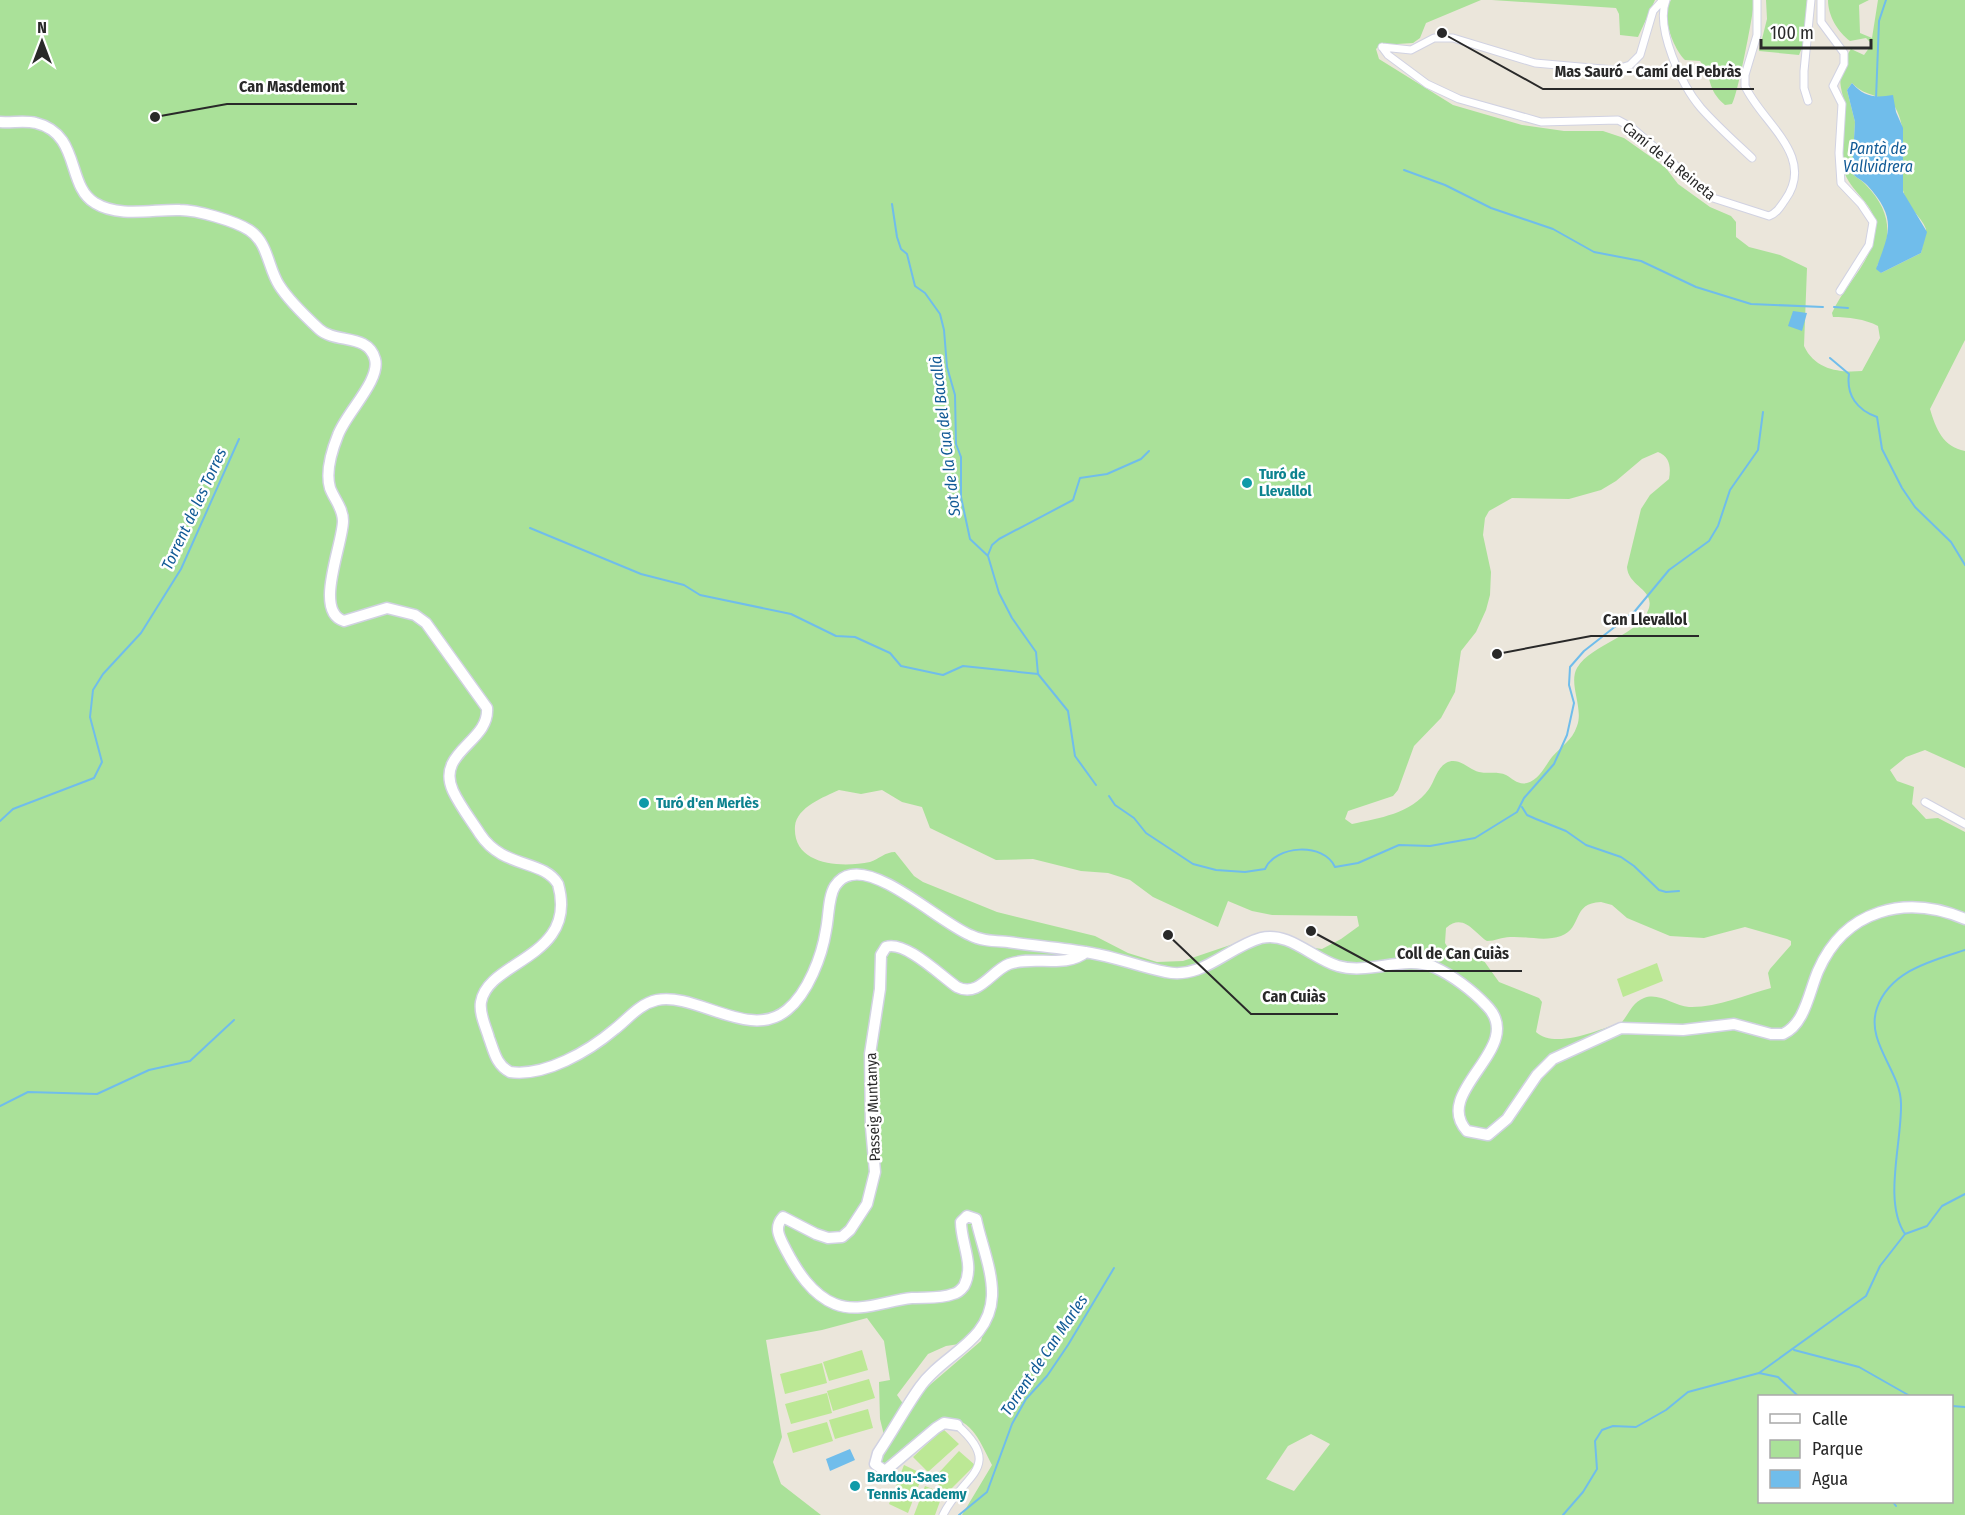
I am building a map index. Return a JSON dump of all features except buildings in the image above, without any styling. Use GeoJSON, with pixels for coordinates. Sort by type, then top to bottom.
{"type":"FeatureCollection","features":[{"type":"Feature","properties":{"kind":"main road"},"geometry":{"type":"LineString","coordinates":[[0,122],[35,123],[56,134],[72,157],[86,195],[102,206],[144,212],[186,210],[248,230],[261,242],[274,277],[284,291],[320,330],[333,336],[358,341],[373,353],[376,365],[374,377],[344,422],[328,470],[330,487],[343,518],[332,577],[330,606],[335,617],[344,621],[381,609],[394,608],[408,611],[426,623],[487,708],[486,724],[453,761],[449,774],[453,790],[482,836],[495,851],[513,861],[545,871],[558,884],[560,914],[552,934],[533,954],[490,985],[483,996],[482,1017],[497,1059],[505,1070],[521,1073],[562,1061],[609,1035],[644,1005],[659,999],[757,1021],[781,1014],[793,1005],[820,953],[836,885],[852,874],[866,875],[880,880],[975,938],[1086,952],[1166,972],[1184,973],[1197,970],[1251,942],[1268,937],[1285,940],[1344,967],[1418,964],[1436,968],[1486,1004],[1495,1019],[1495,1039],[1490,1052],[1464,1092],[1458,1106],[1462,1126],[1467,1131],[1488,1135],[1501,1125],[1537,1075],[1553,1059],[1621,1028],[1683,1030],[1734,1024],[1771,1034],[1788,1032],[1799,1020],[1818,970],[1830,949],[1856,923],[1876,912],[1913,907],[1965,919]]}},
{"type":"Feature","properties":{"kind":"main road","name":"Passeig Muntanya"},"geometry":{"type":"LineString","coordinates":[[957,1425],[944,1422],[885,1471],[875,1464],[878,1453],[921,1386],[945,1361],[977,1337],[988,1312],[991,1287],[976,1219],[967,1216],[961,1222],[969,1266],[965,1283],[959,1292],[941,1297],[910,1298],[856,1307],[834,1303],[811,1288],[787,1252],[777,1230],[779,1222],[783,1217],[816,1234],[828,1238],[842,1237],[850,1230],[867,1204],[875,1172],[871,1127],[870,1054],[880,989],[881,955],[886,947],[892,945],[903,949],[957,987],[967,990],[979,987],[1010,964],[1075,959],[1086,952]]}},
{"type":"Feature","properties":{"kind":"street","name":"Camí de la Reineta"},"geometry":{"type":"LineString","coordinates":[[1664,0],[1653,11],[1640,56],[1630,65],[1614,70],[1535,63],[1471,42],[1434,38],[1412,50],[1382,47],[1388,55],[1427,84],[1459,99],[1541,122],[1618,120],[1631,127],[1713,198],[1769,216],[1776,213],[1789,195],[1793,166],[1788,146],[1746,89],[1744,82],[1757,35],[1758,0]]}},
{"type":"Feature","properties":{"kind":"street"},"geometry":{"type":"LineString","coordinates":[[1664,0],[1662,22],[1685,82],[1701,108],[1752,158]]}},
{"type":"Feature","properties":{"kind":"street"},"geometry":{"type":"LineString","coordinates":[[1808,101],[1804,88],[1804,71],[1811,0]]}},
{"type":"Feature","properties":{"kind":"street"},"geometry":{"type":"LineString","coordinates":[[1821,0],[1821,22],[1844,53],[1844,64],[1833,86],[1842,104],[1839,153],[1841,183],[1861,204],[1873,222],[1869,245],[1840,291]]}},
{"type":"Feature","properties":{"kind":"street"},"geometry":{"type":"LineString","coordinates":[[1924,801],[1965,824]]}},
{"type":"Feature","properties":{"kind":"street","name":"Passeig Muntanya"},"geometry":{"type":"LineString","coordinates":[[943,1515],[956,1494],[977,1473],[980,1463],[975,1442],[957,1425]]}},
{"type":"Feature","properties":{"kind":"green space"},"geometry":{"type":"Polygon","coordinates":[[[0,0],[1481,0],[1426,23],[1420,38],[1413,43],[1380,45],[1376,49],[1379,59],[1453,105],[1522,125],[1564,131],[1603,131],[1624,138],[1665,167],[1678,184],[1710,207],[1731,216],[1736,222],[1736,237],[1749,247],[1780,255],[1807,268],[1804,346],[1821,365],[1837,370],[1862,371],[1880,338],[1878,326],[1856,319],[1833,317],[1832,313],[1863,264],[1875,233],[1870,208],[1849,182],[1843,166],[1845,110],[1840,79],[1843,64],[1851,49],[1864,55],[1872,44],[1866,38],[1850,41],[1846,37],[1832,18],[1828,0],[1869,0],[1859,5],[1860,33],[1872,38],[1878,0],[1965,0],[1965,340],[1930,409],[1938,430],[1946,441],[1951,446],[1965,451],[1965,768],[1925,750],[1906,757],[1890,770],[1897,781],[1914,787],[1912,804],[1926,819],[1938,818],[1965,832],[1965,1515],[962,1515],[992,1465],[975,1433],[962,1422],[945,1418],[882,1467],[880,1459],[924,1390],[981,1341],[985,1327],[959,1344],[946,1346],[928,1354],[897,1395],[904,1405],[884,1435],[880,1419],[879,1382],[890,1380],[884,1341],[867,1318],[822,1330],[766,1340],[782,1437],[773,1462],[781,1484],[821,1515],[0,1515],[0,0]],[[1852,83],[1847,90],[1855,122],[1852,173],[1874,194],[1885,213],[1886,244],[1877,266],[1881,273],[1921,253],[1926,229],[1908,204],[1904,194],[1901,173],[1902,130],[1895,107],[1887,100],[1863,91],[1852,83]],[[1658,452],[1642,459],[1616,481],[1601,490],[1569,499],[1512,498],[1489,511],[1485,518],[1483,535],[1491,572],[1490,595],[1476,632],[1461,651],[1455,692],[1441,718],[1414,746],[1398,790],[1393,796],[1348,811],[1345,819],[1352,824],[1394,814],[1404,809],[1422,797],[1440,768],[1450,761],[1459,762],[1479,772],[1503,774],[1518,782],[1527,783],[1538,776],[1569,740],[1579,719],[1574,681],[1577,668],[1593,652],[1636,625],[1649,608],[1648,596],[1632,579],[1627,567],[1641,509],[1650,495],[1669,479],[1670,470],[1665,457],[1658,452]],[[839,790],[806,808],[797,819],[796,839],[810,857],[833,864],[846,865],[870,862],[895,852],[914,876],[923,882],[997,912],[1095,936],[1128,953],[1157,962],[1183,961],[1248,939],[1322,949],[1359,926],[1357,916],[1272,915],[1252,911],[1228,901],[1218,927],[1153,897],[1130,880],[1108,873],[1081,871],[1033,859],[996,860],[930,828],[922,807],[902,802],[882,790],[861,794],[839,790]],[[1601,902],[1585,907],[1568,932],[1555,938],[1510,937],[1487,941],[1469,926],[1458,922],[1446,928],[1445,943],[1450,951],[1484,961],[1499,982],[1539,998],[1542,1002],[1536,1032],[1544,1037],[1555,1039],[1566,1039],[1591,1033],[1622,1022],[1637,1002],[1644,998],[1655,997],[1683,1006],[1699,1007],[1771,988],[1768,973],[1791,945],[1791,941],[1787,939],[1745,927],[1704,938],[1670,936],[1627,918],[1612,905],[1601,902]],[[1311,1434],[1288,1446],[1266,1479],[1294,1491],[1330,1444],[1311,1434]]]}},
{"type":"Feature","properties":{"kind":"green space"},"geometry":{"type":"Polygon","coordinates":[[[1492,0],[1655,0],[1638,37],[1620,35],[1619,14],[1616,8],[1492,0]]]}},
{"type":"Feature","properties":{"kind":"green space"},"geometry":{"type":"Polygon","coordinates":[[[1671,0],[1754,0],[1745,54],[1732,104],[1725,105],[1715,94],[1707,72],[1700,61],[1685,60],[1676,48],[1667,22],[1668,6],[1671,0]]]}},
{"type":"Feature","properties":{"kind":"green space"},"geometry":{"type":"Polygon","coordinates":[[[1766,0],[1807,0],[1803,45],[1799,55],[1759,51],[1767,19],[1766,0]]]}},
{"type":"Feature","properties":{"kind":"green space"},"geometry":{"type":"Polygon","coordinates":[[[1657,963],[1663,981],[1623,997],[1617,979],[1657,963]]]}},
{"type":"Feature","properties":{"kind":"green space"},"geometry":{"type":"Polygon","coordinates":[[[862,1350],[868,1370],[829,1381],[823,1362],[862,1350]]]}},
{"type":"Feature","properties":{"kind":"green space"},"geometry":{"type":"Polygon","coordinates":[[[822,1363],[827,1383],[785,1394],[780,1374],[822,1363]]]}},
{"type":"Feature","properties":{"kind":"green space"},"geometry":{"type":"Polygon","coordinates":[[[869,1379],[875,1398],[833,1411],[827,1391],[869,1379]]]}},
{"type":"Feature","properties":{"kind":"green space"},"geometry":{"type":"Polygon","coordinates":[[[827,1393],[832,1413],[791,1424],[785,1404],[827,1393]]]}},
{"type":"Feature","properties":{"kind":"green space"},"geometry":{"type":"Polygon","coordinates":[[[868,1409],[873,1428],[835,1439],[829,1420],[868,1409]]]}},
{"type":"Feature","properties":{"kind":"green space"},"geometry":{"type":"Polygon","coordinates":[[[827,1422],[833,1441],[793,1453],[787,1433],[827,1422]]]}},
{"type":"Feature","properties":{"kind":"green space"},"geometry":{"type":"Polygon","coordinates":[[[943,1429],[959,1444],[928,1472],[913,1457],[943,1429]]]}},
{"type":"Feature","properties":{"kind":"green space"},"geometry":{"type":"Polygon","coordinates":[[[959,1451],[975,1465],[947,1493],[933,1479],[959,1451]]]}},
{"type":"Feature","properties":{"kind":"green space"},"geometry":{"type":"Polygon","coordinates":[[[904,1465],[923,1474],[908,1513],[889,1504],[904,1465]]]}},
{"type":"Feature","properties":{"kind":"green space"},"geometry":{"type":"Polygon","coordinates":[[[925,1486],[943,1493],[935,1515],[914,1515],[925,1486]]]}},
{"type":"Feature","properties":{"kind":"water","name":"Pantà de Vallvidrera"},"geometry":{"type":"Polygon","coordinates":[[[1852,83],[1866,94],[1893,95],[1896,112],[1903,128],[1903,192],[1927,232],[1921,253],[1881,273],[1876,269],[1885,244],[1887,216],[1877,197],[1852,173],[1855,122],[1847,90],[1852,83]]]}},
{"type":"Feature","properties":{"kind":"water"},"geometry":{"type":"Polygon","coordinates":[[[1793,311],[1807,313],[1802,331],[1788,326],[1793,311]]]}},
{"type":"Feature","properties":{"kind":"water"},"geometry":{"type":"Polygon","coordinates":[[[850,1449],[855,1460],[830,1471],[826,1459],[850,1449]]]}},
{"type":"Feature","properties":{"kind":"waterway"},"geometry":{"type":"LineString","coordinates":[[1876,99],[1879,21],[1886,0]]}},
{"type":"Feature","properties":{"kind":"waterway"},"geometry":{"type":"LineString","coordinates":[[1404,170],[1445,185],[1491,208],[1553,229],[1594,252],[1641,261],[1696,287],[1751,304],[1823,307]]}},
{"type":"Feature","properties":{"kind":"waterway","name":"Sot de la Cua del Bacallà"},"geometry":{"type":"LineString","coordinates":[[892,204],[897,237],[901,249],[907,254],[915,286],[925,293],[940,314],[944,330],[947,367],[955,395],[956,444],[961,457],[961,497],[970,539],[988,556],[999,593],[1012,618],[1036,652],[1038,674],[1068,711],[1075,756],[1096,785]]}},
{"type":"Feature","properties":{"kind":"waterway"},"geometry":{"type":"LineString","coordinates":[[1834,307],[1848,308]]}},
{"type":"Feature","properties":{"kind":"waterway"},"geometry":{"type":"LineString","coordinates":[[1830,358],[1849,374],[1849,389],[1854,401],[1877,417],[1882,449],[1902,488],[1915,507],[1951,542],[1965,565]]}},
{"type":"Feature","properties":{"kind":"waterway"},"geometry":{"type":"LineString","coordinates":[[1109,796],[1115,805],[1134,818],[1146,833],[1193,864],[1216,870],[1245,872],[1265,869],[1270,861],[1279,855],[1300,850],[1321,853],[1335,867],[1358,863],[1399,845],[1430,846],[1475,838],[1517,812],[1524,798],[1554,764],[1567,735],[1574,703],[1569,685],[1570,667],[1584,651],[1635,611],[1669,570],[1709,541],[1718,526],[1730,490],[1758,450],[1763,412]]}},
{"type":"Feature","properties":{"kind":"waterway","name":"Torrent de les Torres"},"geometry":{"type":"LineString","coordinates":[[0,821],[13,809],[94,778],[102,762],[90,717],[93,690],[103,674],[141,633],[181,569],[239,439]]}},
{"type":"Feature","properties":{"kind":"waterway"},"geometry":{"type":"LineString","coordinates":[[988,555],[992,545],[999,539],[1073,500],[1080,478],[1107,474],[1141,459],[1149,451]]}},
{"type":"Feature","properties":{"kind":"waterway"},"geometry":{"type":"LineString","coordinates":[[530,528],[641,574],[684,585],[700,595],[791,614],[836,636],[855,637],[890,653],[901,666],[943,675],[963,666],[1038,674]]}},
{"type":"Feature","properties":{"kind":"waterway"},"geometry":{"type":"LineString","coordinates":[[1522,807],[1527,815],[1566,831],[1586,845],[1621,857],[1659,890],[1679,891]]}},
{"type":"Feature","properties":{"kind":"waterway"},"geometry":{"type":"LineString","coordinates":[[1563,1515],[1583,1492],[1597,1469],[1595,1441],[1602,1430],[1613,1426],[1636,1427],[1666,1410],[1688,1392],[1759,1373],[1866,1296],[1880,1266],[1905,1234],[1895,1206],[1894,1189],[1901,1104],[1896,1080],[1879,1045],[1875,1021],[1877,1008],[1883,995],[1902,976],[1926,963],[1965,950]]}},
{"type":"Feature","properties":{"kind":"waterway"},"geometry":{"type":"LineString","coordinates":[[0,1106],[28,1092],[97,1094],[149,1070],[190,1061],[234,1020]]}},
{"type":"Feature","properties":{"kind":"waterway"},"geometry":{"type":"LineString","coordinates":[[1905,1234],[1927,1226],[1942,1206],[1965,1194]]}},
{"type":"Feature","properties":{"kind":"waterway","name":"Torrent de Can Marles"},"geometry":{"type":"LineString","coordinates":[[959,1515],[987,1492],[1012,1424],[1026,1399],[1047,1376],[1068,1345],[1114,1268]]}},
{"type":"Feature","properties":{"kind":"waterway"},"geometry":{"type":"LineString","coordinates":[[1794,1350],[1859,1367],[1908,1395]]}},
{"type":"Feature","properties":{"kind":"waterway"},"geometry":{"type":"LineString","coordinates":[[1759,1373],[1778,1377],[1797,1395]]}},
{"type":"Feature","properties":{"kind":"waterway"},"geometry":{"type":"LineString","coordinates":[[1953,1406],[1965,1407]]}},
{"type":"Feature","properties":{"kind":"place","name":"Mas Sauró - Camí del Pebràs"},"geometry":{"type":"Point","coordinates":[1442,33]}},
{"type":"Feature","properties":{"kind":"place","name":"Can Masdemont"},"geometry":{"type":"Point","coordinates":[155,117]}},
{"type":"Feature","properties":{"kind":"place","name":"Turó de Llevallol"},"geometry":{"type":"Point","coordinates":[1247,483]}},
{"type":"Feature","properties":{"kind":"place","name":"Can Llevallol"},"geometry":{"type":"Point","coordinates":[1497,654]}},
{"type":"Feature","properties":{"kind":"place","name":"Turó d'en Merlès"},"geometry":{"type":"Point","coordinates":[644,803]}},
{"type":"Feature","properties":{"kind":"place","name":"Coll de Can Cuiàs"},"geometry":{"type":"Point","coordinates":[1311,931]}},
{"type":"Feature","properties":{"kind":"place","name":"Can Cuiàs"},"geometry":{"type":"Point","coordinates":[1168,935]}},
{"type":"Feature","properties":{"kind":"place","name":"Bardou-Saes Tennis Academy"},"geometry":{"type":"Point","coordinates":[855,1486]}}]}
